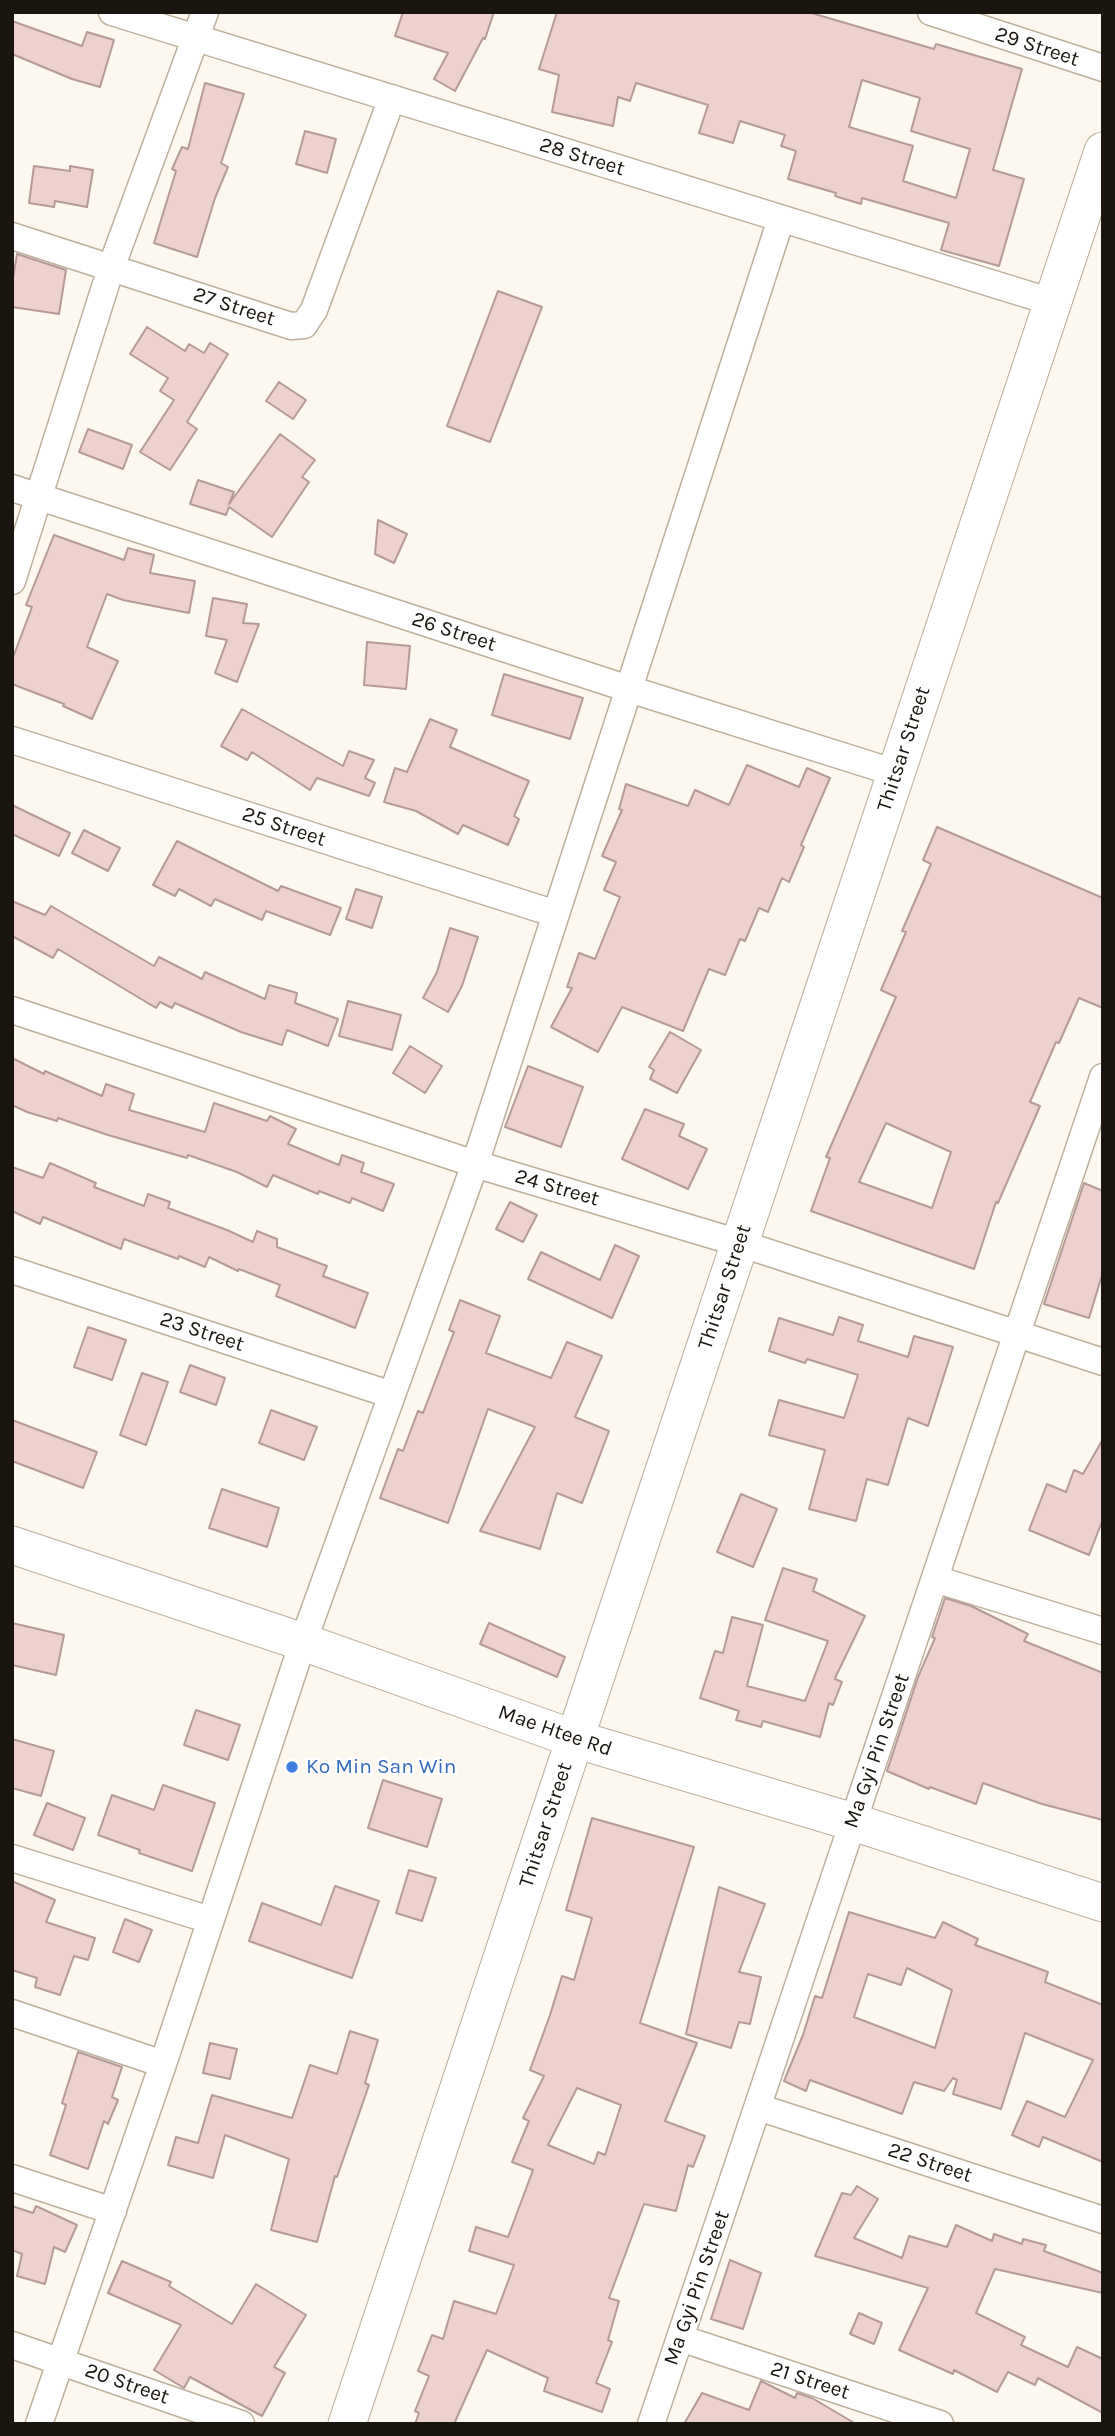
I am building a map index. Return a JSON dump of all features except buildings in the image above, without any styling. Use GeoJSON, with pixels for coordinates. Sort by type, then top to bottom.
{"type":"FeatureCollection","features":[{"type":"Feature","properties":{"kind":"street","name":"28 Street"},"geometry":{"type":"LineString","coordinates":[[112,12],[1052,302]]}},
{"type":"Feature","properties":{"kind":"street"},"geometry":{"type":"LineString","coordinates":[[12,580],[111,268],[205,12]]}},
{"type":"Feature","properties":{"kind":"street","name":"29 Street"},"geometry":{"type":"LineString","coordinates":[[930,12],[1103,68]]}},
{"type":"Feature","properties":{"kind":"street","name":"27 Street"},"geometry":{"type":"LineString","coordinates":[[12,236],[291,326],[304,325],[314,310],[392,98]]}},
{"type":"Feature","properties":{"kind":"street","name":"Thitsar Street"},"geometry":{"type":"LineString","coordinates":[[347,2424],[1103,150]]}},
{"type":"Feature","properties":{"kind":"street"},"geometry":{"type":"LineString","coordinates":[[39,2424],[163,2064],[303,1642],[475,1164],[780,219]]}},
{"type":"Feature","properties":{"kind":"street","name":"26 Street"},"geometry":{"type":"LineString","coordinates":[[12,488],[896,773]]}},
{"type":"Feature","properties":{"kind":"street","name":"25 Street"},"geometry":{"type":"LineString","coordinates":[[12,740],[556,914]]}},
{"type":"Feature","properties":{"kind":"street","name":"24 Street"},"geometry":{"type":"LineString","coordinates":[[12,1010],[475,1164],[739,1242],[1103,1362]]}},
{"type":"Feature","properties":{"kind":"street","name":"Ma Gyi Pin Street"},"geometry":{"type":"LineString","coordinates":[[651,2424],[1017,1334],[1097,1113],[1103,1077]]}},
{"type":"Feature","properties":{"kind":"street","name":"23 Street"},"geometry":{"type":"LineString","coordinates":[[12,1270],[392,1395]]}},
{"type":"Feature","properties":{"kind":"street","name":"Mae Htee Rd"},"geometry":{"type":"LineString","coordinates":[[12,1545],[303,1642],[575,1739],[853,1822],[1103,1902]]}},
{"type":"Feature","properties":{"kind":"street"},"geometry":{"type":"LineString","coordinates":[[935,1579],[1103,1631]]}},
{"type":"Feature","properties":{"kind":"street"},"geometry":{"type":"LineString","coordinates":[[12,1858],[209,1920]]}},
{"type":"Feature","properties":{"kind":"street"},"geometry":{"type":"LineString","coordinates":[[12,2013],[163,2064]]}},
{"type":"Feature","properties":{"kind":"street","name":"22 Street"},"geometry":{"type":"LineString","coordinates":[[758,2107],[1103,2220]]}},
{"type":"Feature","properties":{"kind":"street"},"geometry":{"type":"LineString","coordinates":[[12,2178],[113,2211]]}},
{"type":"Feature","properties":{"kind":"street","name":"21 Street"},"geometry":{"type":"LineString","coordinates":[[680,2338],[940,2424]]}},
{"type":"Feature","properties":{"kind":"street","name":"20 Street"},"geometry":{"type":"LineString","coordinates":[[12,2345],[241,2424]]}},
{"type":"Feature","properties":{"kind":"place","name":"Ko Min San Win"},"geometry":{"type":"Point","coordinates":[292,1767]}}]}
